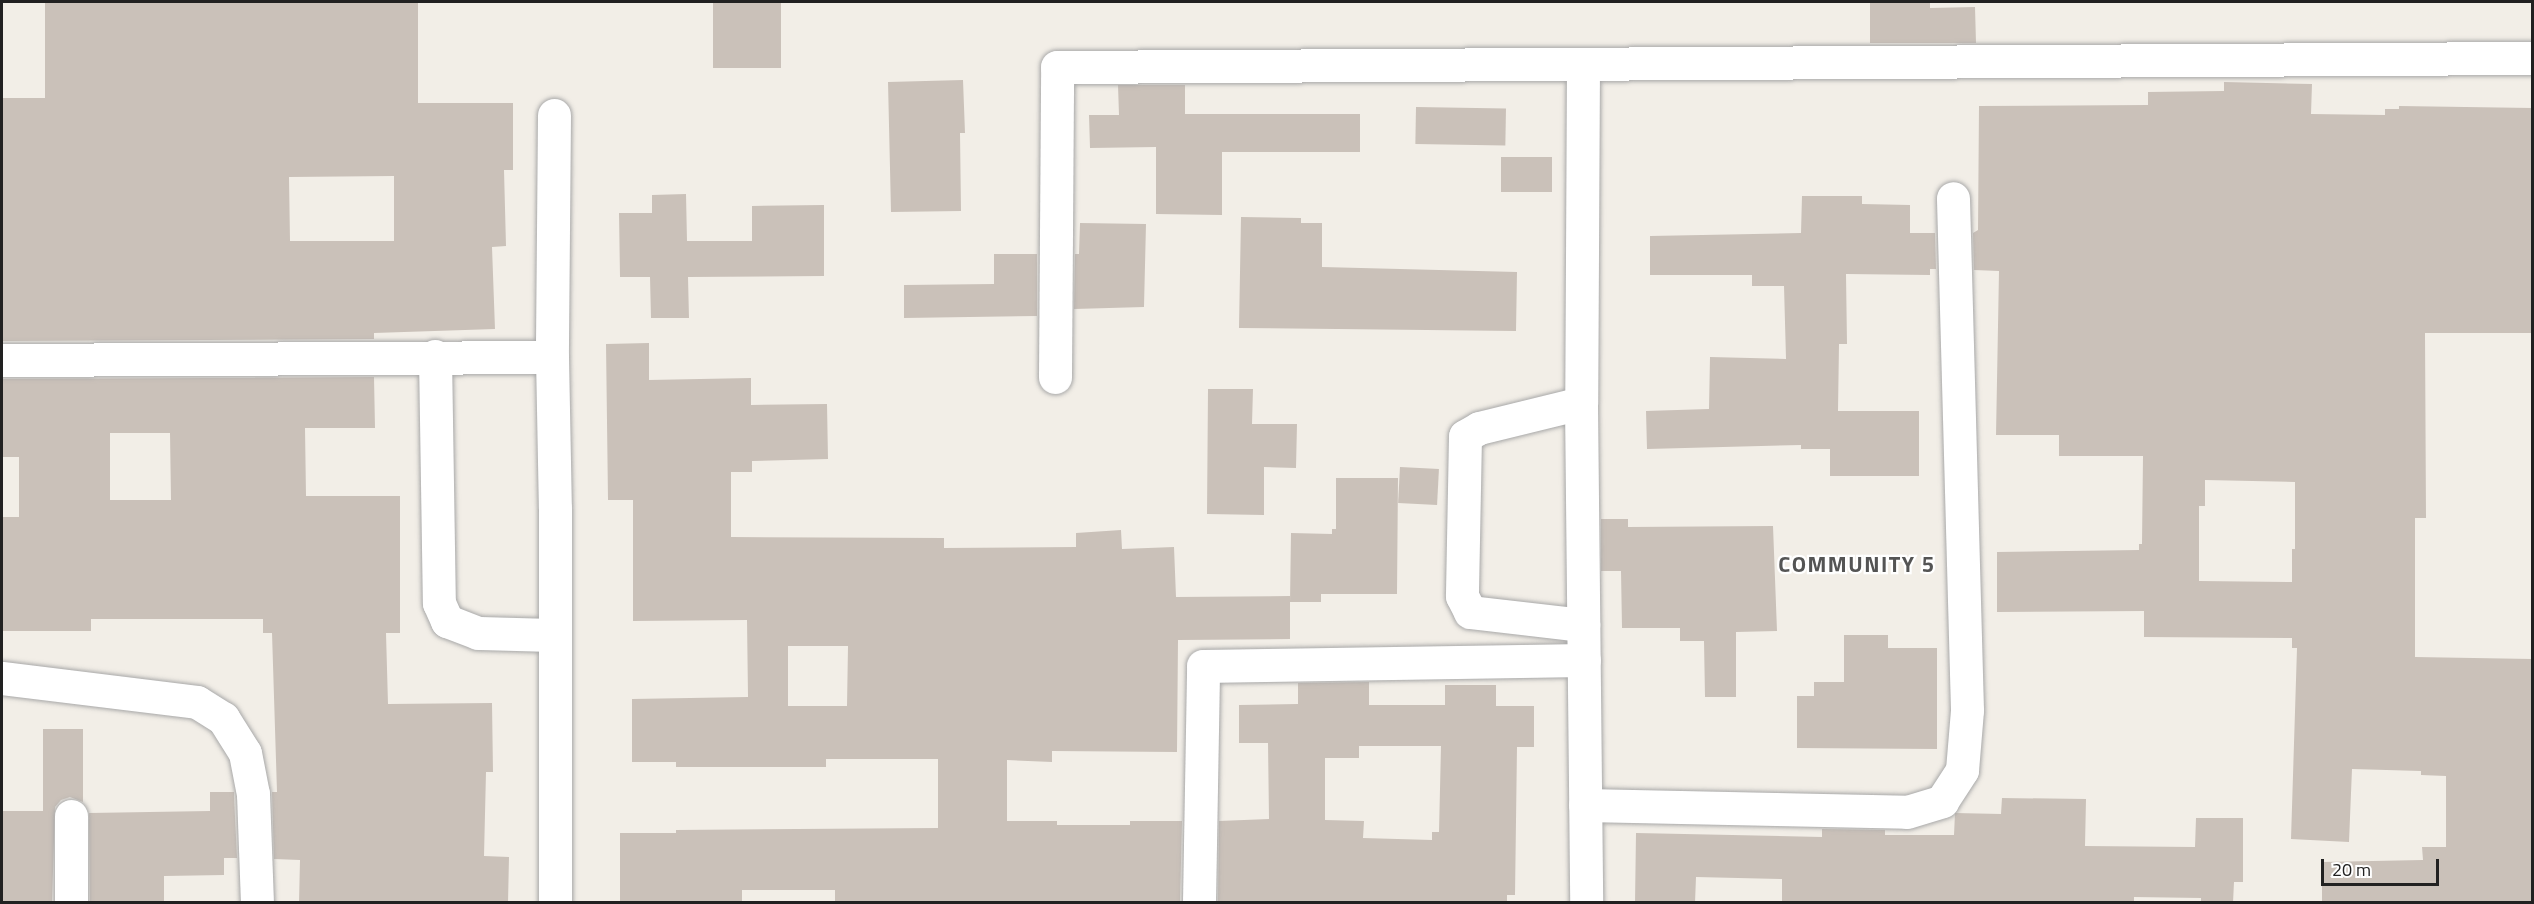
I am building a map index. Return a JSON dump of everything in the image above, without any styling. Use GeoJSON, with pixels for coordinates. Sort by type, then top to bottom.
{"type":"FeatureCollection","features":[{"type":"Feature","properties":{"kind":"street"},"geometry":{"type":"LineString","coordinates":[[1055,377],[1057,67],[2532,58]]}},
{"type":"Feature","properties":{"kind":"street"},"geometry":{"type":"LineString","coordinates":[[1583,65],[1581,403],[1586,903]]}},
{"type":"Feature","properties":{"kind":"street"},"geometry":{"type":"LineString","coordinates":[[554,115],[552,357],[555,903]]}},
{"type":"Feature","properties":{"kind":"street"},"geometry":{"type":"LineString","coordinates":[[1585,805],[1907,812],[1942,801],[1962,770],[1967,710],[1953,198]]}},
{"type":"Feature","properties":{"kind":"street"},"geometry":{"type":"LineString","coordinates":[[435,356],[439,603],[447,621],[478,633],[554,635]]}},
{"type":"Feature","properties":{"kind":"street"},"geometry":{"type":"LineString","coordinates":[[2,360],[552,357]]}},
{"type":"Feature","properties":{"kind":"street"},"geometry":{"type":"LineString","coordinates":[[1581,403],[1479,428],[1465,436],[1462,596],[1470,612],[1583,625]]}},
{"type":"Feature","properties":{"kind":"street"},"geometry":{"type":"LineString","coordinates":[[1199,903],[1203,666],[1584,660]]}},
{"type":"Feature","properties":{"kind":"street"},"geometry":{"type":"LineString","coordinates":[[2,678],[197,702],[223,718],[245,753],[253,794],[257,903]]}},
{"type":"Feature","properties":{"kind":"street"},"geometry":{"type":"LineString","coordinates":[[71,816],[71,903]]}},
{"type":"Feature","properties":{"kind":"building"},"geometry":{"type":"Polygon","coordinates":[[[45,2],[418,2],[418,103],[513,103],[513,170],[504,170],[506,246],[492,247],[495,329],[374,333],[374,339],[2,341],[2,98],[45,98],[45,2]],[[394,176],[289,177],[290,241],[394,241],[394,176]]]}},
{"type":"Feature","properties":{"kind":"building"},"geometry":{"type":"Polygon","coordinates":[[[713,2],[781,2],[781,68],[713,68],[713,2]]]}},
{"type":"Feature","properties":{"kind":"building"},"geometry":{"type":"Polygon","coordinates":[[[1870,2],[1930,2],[1930,8],[1975,7],[1976,43],[1870,43],[1870,2]]]}},
{"type":"Feature","properties":{"kind":"building"},"geometry":{"type":"Polygon","coordinates":[[[963,80],[965,133],[960,133],[961,211],[891,212],[888,82],[963,80]]]}},
{"type":"Feature","properties":{"kind":"building"},"geometry":{"type":"Polygon","coordinates":[[[2224,82],[2312,84],[2311,114],[2385,115],[2385,109],[2399,109],[2399,106],[2532,108],[2532,333],[2425,333],[2426,518],[2415,518],[2415,657],[2532,659],[2532,903],[2322,903],[2322,862],[2423,860],[2422,847],[2446,847],[2446,776],[2421,775],[2421,771],[2352,769],[2349,842],[2291,839],[2297,648],[2292,648],[2292,638],[2144,637],[2144,611],[1997,612],[1997,552],[2139,550],[2139,544],[2142,544],[2143,456],[2059,456],[2059,435],[1996,435],[1999,271],[1974,270],[1973,233],[1978,230],[1979,106],[2148,105],[2148,92],[2224,91],[2224,82]],[[2205,480],[2205,506],[2199,506],[2199,581],[2292,582],[2292,549],[2295,549],[2295,482],[2205,480]]]}},
{"type":"Feature","properties":{"kind":"building"},"geometry":{"type":"Polygon","coordinates":[[[1118,85],[1185,85],[1185,114],[1360,114],[1360,152],[1222,152],[1222,215],[1156,214],[1156,147],[1090,148],[1089,115],[1119,115],[1118,85]]]}},
{"type":"Feature","properties":{"kind":"building"},"geometry":{"type":"Polygon","coordinates":[[[1416,107],[1506,109],[1505,146],[1415,144],[1416,107]]]}},
{"type":"Feature","properties":{"kind":"building"},"geometry":{"type":"Polygon","coordinates":[[[1501,157],[1552,157],[1552,192],[1501,192],[1501,157]]]}},
{"type":"Feature","properties":{"kind":"building"},"geometry":{"type":"Polygon","coordinates":[[[686,194],[687,241],[752,241],[752,206],[824,205],[824,276],[688,277],[689,318],[651,318],[650,277],[620,277],[619,213],[652,213],[652,195],[686,194]]]}},
{"type":"Feature","properties":{"kind":"building"},"geometry":{"type":"Polygon","coordinates":[[[1802,196],[1862,196],[1862,204],[1910,205],[1910,233],[1935,233],[1936,269],[1930,269],[1930,275],[1846,274],[1847,344],[1839,344],[1838,411],[1919,411],[1919,476],[1830,476],[1830,449],[1801,449],[1801,445],[1647,449],[1646,411],[1709,409],[1710,357],[1786,359],[1784,286],[1752,286],[1752,275],[1650,275],[1650,236],[1801,233],[1802,196]]]}},
{"type":"Feature","properties":{"kind":"building"},"geometry":{"type":"Polygon","coordinates":[[[1241,217],[1301,218],[1301,223],[1322,223],[1322,267],[1517,272],[1516,331],[1239,328],[1241,217]]]}},
{"type":"Feature","properties":{"kind":"building"},"geometry":{"type":"Polygon","coordinates":[[[1080,223],[1146,224],[1144,307],[1074,309],[1075,254],[1079,254],[1080,223]]]}},
{"type":"Feature","properties":{"kind":"building"},"geometry":{"type":"Polygon","coordinates":[[[994,254],[1037,254],[1037,316],[904,318],[904,285],[994,284],[994,254]]]}},
{"type":"Feature","properties":{"kind":"building"},"geometry":{"type":"Polygon","coordinates":[[[649,343],[649,380],[751,378],[751,405],[827,404],[828,459],[752,461],[752,472],[731,472],[731,537],[944,538],[944,548],[1076,547],[1076,533],[1121,530],[1122,549],[1174,547],[1176,597],[1290,596],[1290,639],[1178,640],[1177,752],[1052,751],[1052,762],[1007,760],[1007,821],[1057,821],[1057,825],[1130,825],[1130,821],[1182,821],[1180,903],[835,903],[835,890],[742,890],[742,903],[620,903],[620,833],[676,833],[676,830],[938,828],[938,759],[826,759],[826,767],[676,767],[676,762],[632,762],[632,699],[748,697],[747,620],[633,621],[633,500],[608,500],[606,344],[649,343]],[[788,646],[788,706],[847,706],[848,646],[788,646]]]}},
{"type":"Feature","properties":{"kind":"building"},"geometry":{"type":"Polygon","coordinates":[[[374,377],[375,428],[305,428],[306,496],[400,496],[400,633],[386,633],[388,704],[492,703],[493,772],[486,772],[484,856],[509,857],[508,903],[299,903],[300,860],[274,859],[272,792],[277,792],[272,633],[263,633],[263,619],[91,619],[91,631],[2,631],[2,517],[19,517],[19,457],[2,457],[2,379],[374,377]],[[110,433],[110,500],[171,500],[170,433],[110,433]]]}},
{"type":"Feature","properties":{"kind":"building"},"geometry":{"type":"Polygon","coordinates":[[[1208,389],[1253,389],[1252,424],[1297,424],[1296,468],[1264,467],[1264,515],[1207,514],[1208,389]]]}},
{"type":"Feature","properties":{"kind":"building"},"geometry":{"type":"Polygon","coordinates":[[[1400,467],[1439,469],[1437,505],[1398,503],[1400,467]]]}},
{"type":"Feature","properties":{"kind":"building"},"geometry":{"type":"Polygon","coordinates":[[[1336,478],[1398,478],[1397,594],[1321,594],[1321,602],[1290,602],[1291,533],[1332,534],[1332,529],[1336,529],[1336,478]]]}},
{"type":"Feature","properties":{"kind":"building"},"geometry":{"type":"Polygon","coordinates":[[[1601,519],[1628,519],[1628,527],[1773,526],[1777,631],[1736,632],[1736,697],[1705,697],[1704,641],[1680,641],[1680,628],[1622,628],[1621,571],[1601,571],[1601,519]]]}},
{"type":"Feature","properties":{"kind":"building"},"geometry":{"type":"Polygon","coordinates":[[[1844,635],[1888,635],[1888,648],[1937,648],[1937,749],[1797,748],[1797,696],[1814,696],[1814,682],[1844,682],[1844,635]]]}},
{"type":"Feature","properties":{"kind":"building"},"geometry":{"type":"Polygon","coordinates":[[[1369,682],[1369,705],[1445,705],[1445,685],[1496,685],[1496,706],[1534,706],[1534,747],[1517,747],[1515,895],[1507,895],[1507,903],[1218,903],[1219,821],[1269,819],[1268,743],[1239,743],[1239,705],[1298,704],[1298,683],[1369,682]],[[1359,746],[1359,758],[1325,758],[1325,820],[1364,821],[1363,838],[1432,840],[1432,832],[1439,832],[1441,746],[1359,746]]]}},
{"type":"Feature","properties":{"kind":"building"},"geometry":{"type":"Polygon","coordinates":[[[43,729],[83,729],[83,802],[70,797],[61,800],[55,807],[52,903],[2,903],[2,811],[43,811],[43,729]]]}},
{"type":"Feature","properties":{"kind":"building"},"geometry":{"type":"Polygon","coordinates":[[[210,792],[234,792],[237,858],[224,858],[224,875],[164,876],[164,903],[90,903],[89,813],[210,811],[210,792]]]}},
{"type":"Feature","properties":{"kind":"building"},"geometry":{"type":"Polygon","coordinates":[[[2002,798],[2086,799],[2085,846],[2195,847],[2196,818],[2243,818],[2243,882],[2234,882],[2233,903],[2201,903],[2201,898],[2134,897],[2134,903],[1782,903],[1782,879],[1696,877],[1695,903],[1635,903],[1636,833],[1822,837],[1822,829],[1885,830],[1885,835],[1954,835],[1955,813],[2001,814],[2002,798]]]}},
{"type":"Feature","properties":{"kind":"district","name":"COMMUNITY 5"},"geometry":{"type":"Point","coordinates":[1857,565]}}]}
